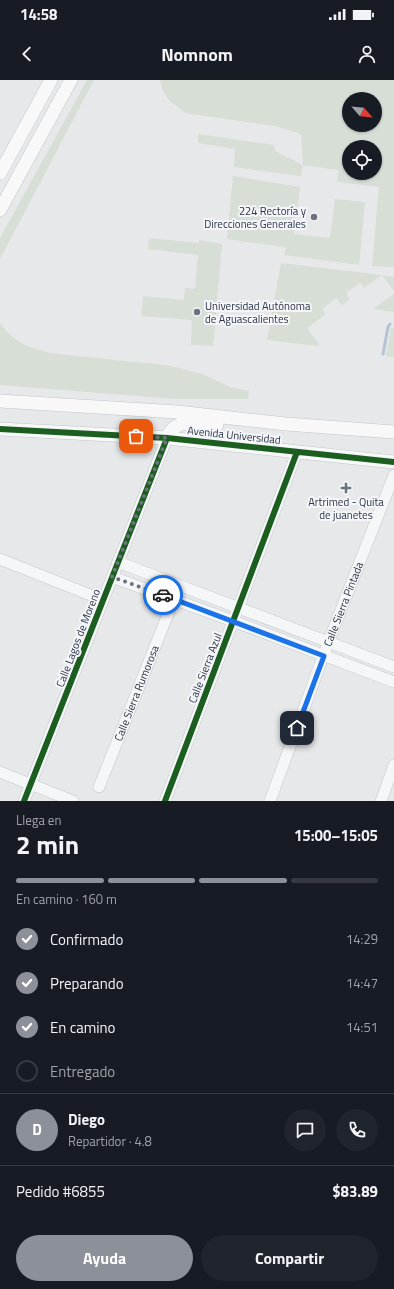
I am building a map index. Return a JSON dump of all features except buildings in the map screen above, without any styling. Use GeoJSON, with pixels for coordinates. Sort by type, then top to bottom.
{"type":"FeatureCollection","features":[{"type":"Feature","properties":{"kind":"main road"},"geometry":{"type":"LineString","coordinates":[[0,173],[51,80]]}},
{"type":"Feature","properties":{"kind":"main road"},"geometry":{"type":"LineString","coordinates":[[0,210],[71,80]]}},
{"type":"Feature","properties":{"kind":"main road","name":"Avenida Universidad"},"geometry":{"type":"LineString","coordinates":[[0,401],[177,412],[286,424],[394,432]]}},
{"type":"Feature","properties":{"kind":"main road"},"geometry":{"type":"LineString","coordinates":[[167,438],[174,426],[184,422],[264,429],[286,424]]}},
{"type":"Feature","properties":{"kind":"main road","name":"Avenida Universidad"},"geometry":{"type":"LineString","coordinates":[[0,429],[167,438],[394,462]]}},
{"type":"Feature","properties":{"kind":"street","name":"Calle Lagos de Moreno"},"geometry":{"type":"LineString","coordinates":[[24,801],[167,438]]}},
{"type":"Feature","properties":{"kind":"street","name":"Calle Sierra Azul"},"geometry":{"type":"LineString","coordinates":[[165,801],[297,452]]}},
{"type":"Feature","properties":{"kind":"street","name":"Calle Sierra Pintada"},"geometry":{"type":"LineString","coordinates":[[270,801],[328,643],[394,475]]}},
{"type":"Feature","properties":{"kind":"street"},"geometry":{"type":"LineString","coordinates":[[0,559],[103,600]]}},
{"type":"Feature","properties":{"kind":"street"},"geometry":{"type":"LineString","coordinates":[[118,562],[394,667]]}},
{"type":"Feature","properties":{"kind":"street"},"geometry":{"type":"LineString","coordinates":[[112,577],[394,682]]}},
{"type":"Feature","properties":{"kind":"street","name":"Calle Sierra Rumorosa"},"geometry":{"type":"LineString","coordinates":[[99,787],[174,599]]}},
{"type":"Feature","properties":{"kind":"street"},"geometry":{"type":"LineString","coordinates":[[381,801],[394,765]]}},
{"type":"Feature","properties":{"kind":"street"},"geometry":{"type":"LineString","coordinates":[[0,772],[73,801]]}},
{"type":"Feature","properties":{"kind":"shaded area"},"geometry":{"type":"Polygon","coordinates":[[[87,80],[94,80],[0,259],[0,238],[87,80]]]}},
{"type":"Feature","properties":{"kind":"shaded area"},"geometry":{"type":"Polygon","coordinates":[[[160,80],[394,80],[394,267],[372,266],[379,187],[337,182],[339,170],[303,165],[301,134],[275,126],[185,113],[170,101],[163,91],[160,80]]]}},
{"type":"Feature","properties":{"kind":"shaded area"},"geometry":{"type":"Polygon","coordinates":[[[198,134],[274,145],[275,151],[303,165],[301,176],[234,167],[235,149],[198,143],[198,134]]]}},
{"type":"Feature","properties":{"kind":"shaded area"},"geometry":{"type":"Polygon","coordinates":[[[233,176],[300,187],[294,234],[330,238],[335,199],[365,202],[359,265],[284,255],[286,248],[283,247],[227,239],[233,176]]]}},
{"type":"Feature","properties":{"kind":"shaded area"},"geometry":{"type":"Polygon","coordinates":[[[149,238],[199,243],[199,240],[222,244],[213,346],[191,345],[192,320],[141,316],[143,296],[184,300],[185,288],[195,289],[198,255],[148,249],[149,238]]]}},
{"type":"Feature","properties":{"kind":"shaded area"},"geometry":{"type":"Polygon","coordinates":[[[281,263],[382,275],[364,288],[360,283],[346,293],[350,299],[342,305],[336,298],[322,309],[326,314],[307,328],[319,344],[318,346],[267,340],[281,263]]]}},
{"type":"Feature","properties":{"kind":"shaded area"},"geometry":{"type":"Polygon","coordinates":[[[382,275],[394,277],[394,291],[382,275]]]}},
{"type":"Feature","properties":{"kind":"shaded area"},"geometry":{"type":"Polygon","coordinates":[[[394,294],[394,312],[373,309],[394,294]]]}},
{"type":"Feature","properties":{"kind":"shaded area"},"geometry":{"type":"Polygon","coordinates":[[[0,323],[15,339],[36,349],[50,353],[158,364],[179,368],[202,374],[230,387],[249,391],[248,399],[175,399],[0,385],[0,323]]]}},
{"type":"Feature","properties":{"kind":"shaded area"},"geometry":{"type":"Polygon","coordinates":[[[391,328],[394,328],[394,357],[386,356],[391,328]]]}},
{"type":"Feature","properties":{"kind":"waterway"},"geometry":{"type":"LineString","coordinates":[[383,354],[388,327],[390,324]]}},
{"type":"Feature","properties":{"kind":"cycle path"},"geometry":{"type":"LineString","coordinates":[[0,429],[167,438],[394,462]]}},
{"type":"Feature","properties":{"kind":"cycle path"},"geometry":{"type":"LineString","coordinates":[[24,801],[167,438]]}},
{"type":"Feature","properties":{"kind":"cycle path"},"geometry":{"type":"LineString","coordinates":[[165,801],[297,452]]}},
{"type":"Feature","properties":{"kind":"way so far"},"geometry":{"type":"LineString","coordinates":[[136,436],[167,438],[112,577],[163,595]]}},
{"type":"Feature","properties":{"kind":"place","name":"224 Rectoría y Direcciones Generales"},"geometry":{"type":"Point","coordinates":[314,217]}},
{"type":"Feature","properties":{"kind":"place","name":"Universidad Autónoma de Aguascalientes"},"geometry":{"type":"Point","coordinates":[197,312]}},
{"type":"Feature","properties":{"kind":"place","name":"Artrimed - Quita de juanetes"},"geometry":{"type":"Point","coordinates":[346,488]}},
{"type":"Feature","properties":{"kind":"route"},"geometry":{"type":"LineString","coordinates":[[163,595],[324,656],[297,728]]}}]}
